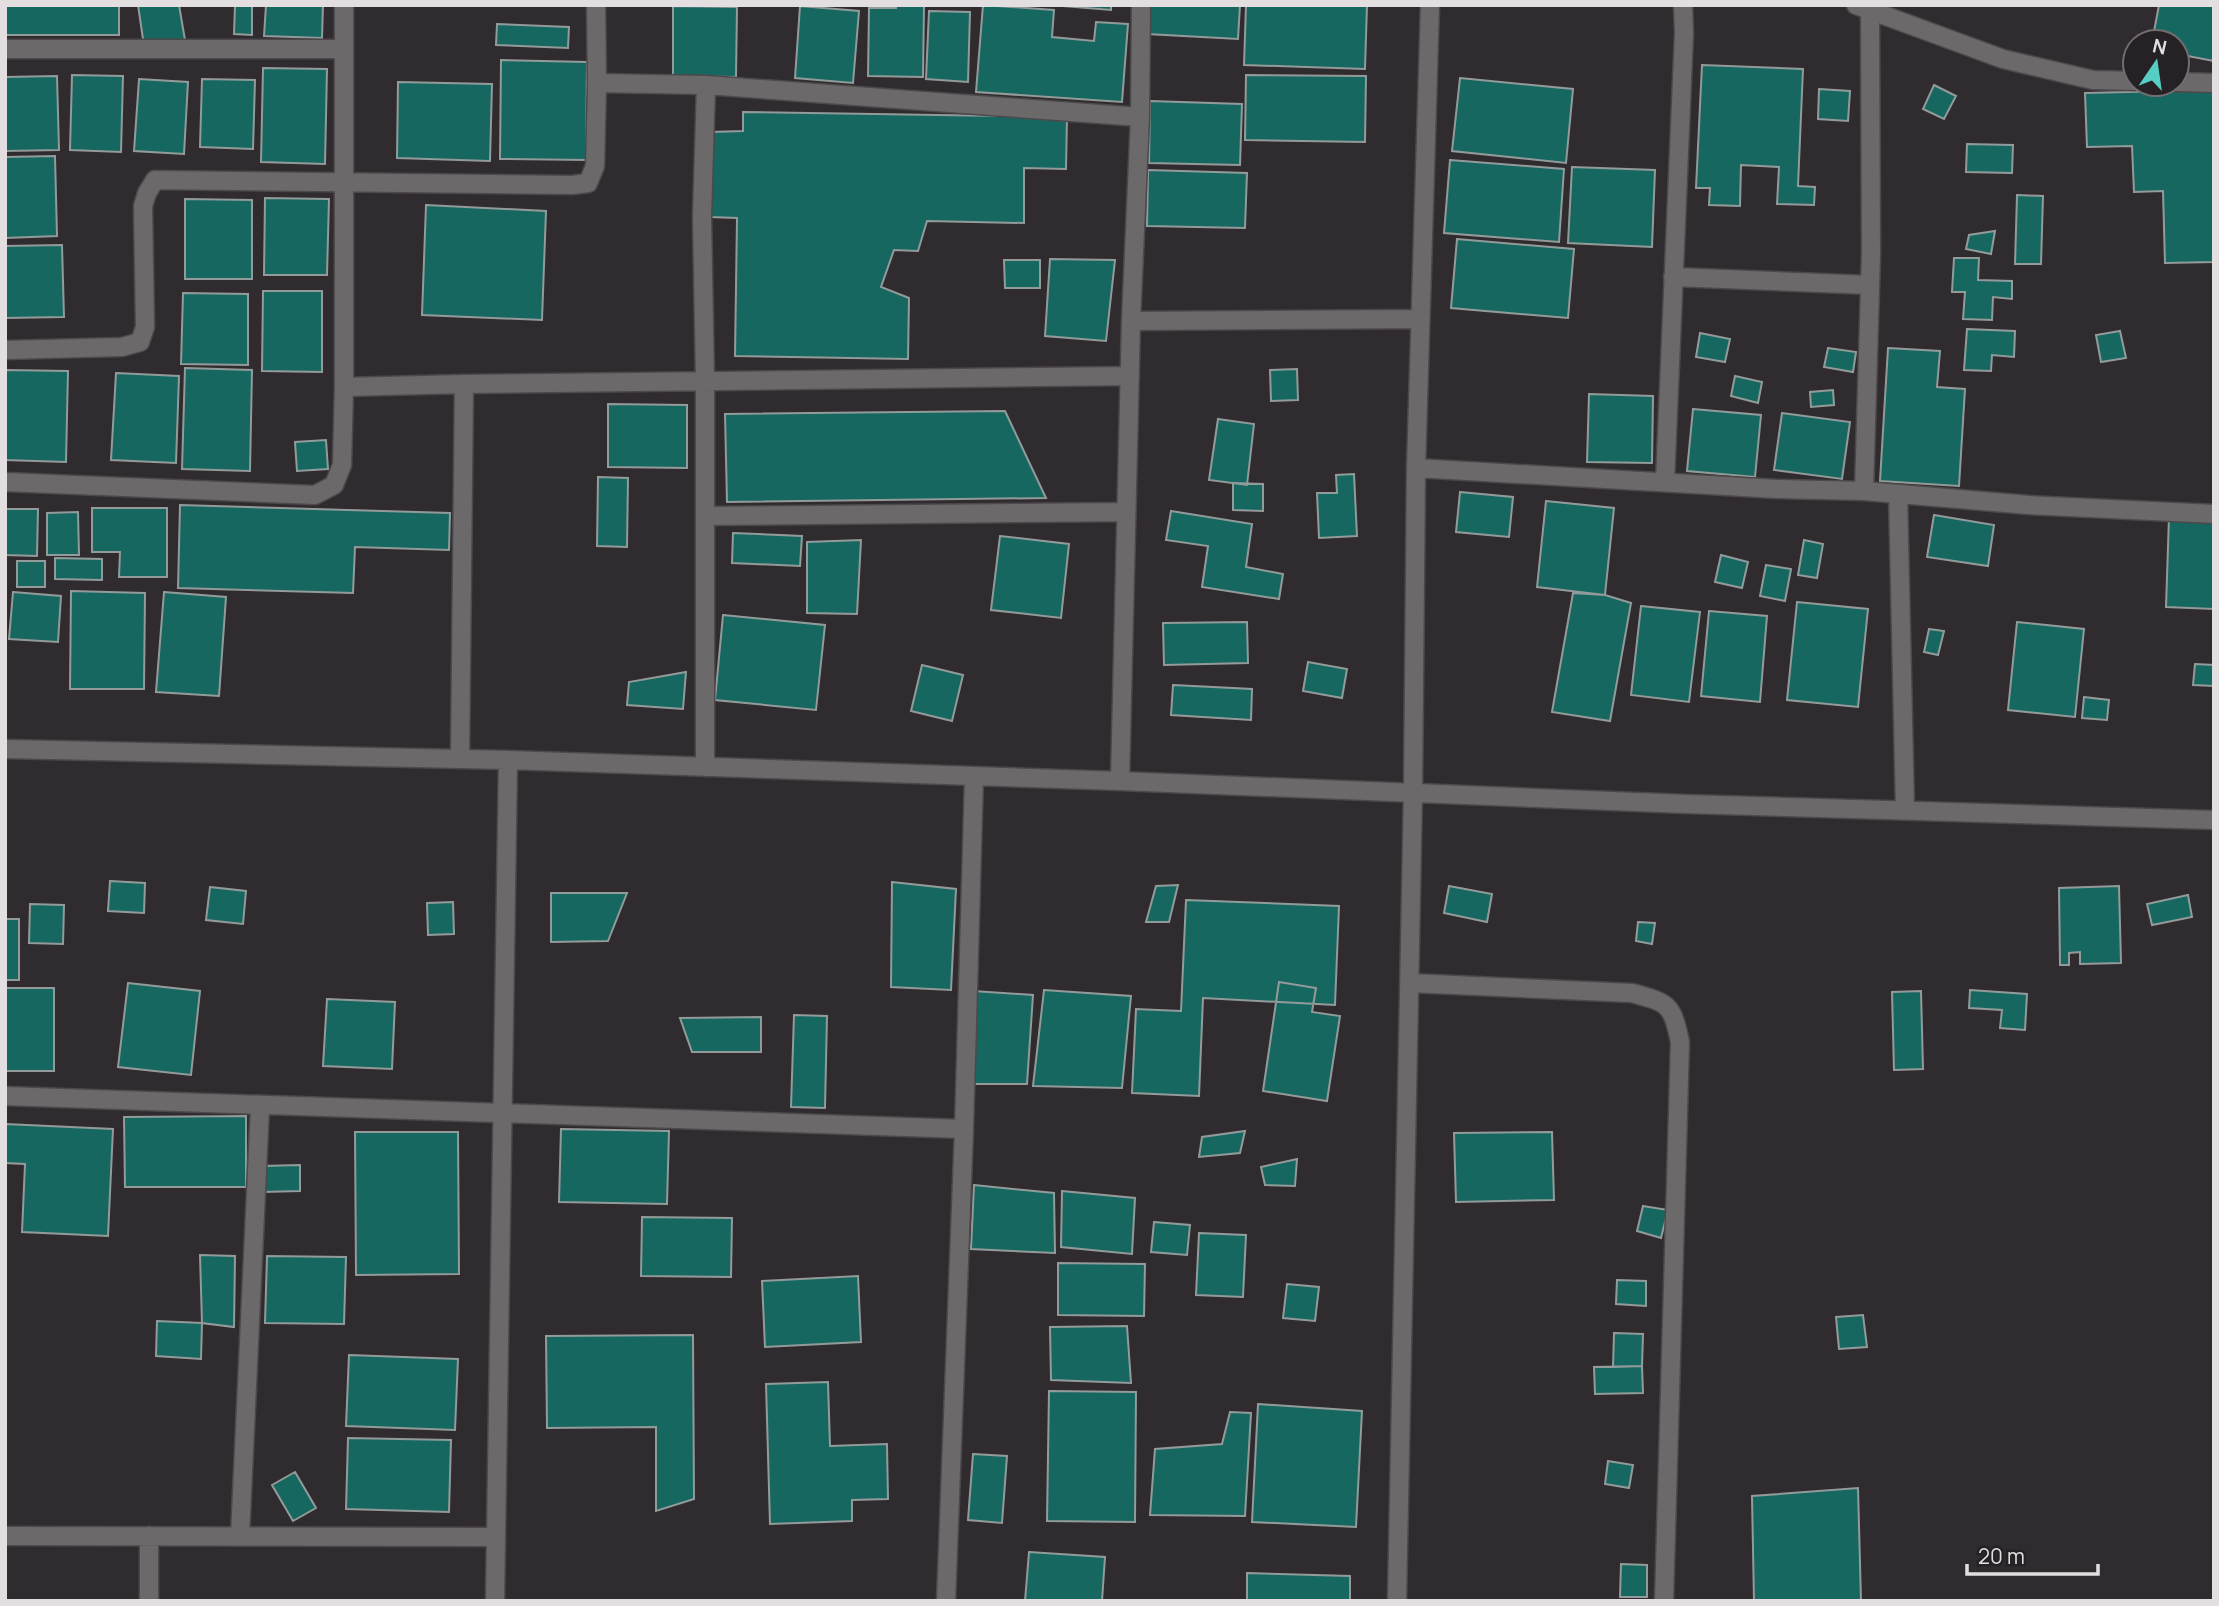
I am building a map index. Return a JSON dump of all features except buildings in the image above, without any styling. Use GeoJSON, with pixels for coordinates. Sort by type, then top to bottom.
{"type":"FeatureCollection","features":[{"type":"Feature","properties":{"kind":"street"},"geometry":{"type":"LineString","coordinates":[[5,482],[315,495],[334,485],[342,465],[344,387],[344,5]]}},
{"type":"Feature","properties":{"kind":"street"},"geometry":{"type":"LineString","coordinates":[[5,350],[122,347],[140,342],[145,327],[143,206],[155,180],[572,186],[588,183],[594,166],[596,5]]}},
{"type":"Feature","properties":{"kind":"street"},"geometry":{"type":"LineString","coordinates":[[1120,781],[1141,5]]}},
{"type":"Feature","properties":{"kind":"street"},"geometry":{"type":"LineString","coordinates":[[1397,1601],[1410,983],[1416,468],[1430,5]]}},
{"type":"Feature","properties":{"kind":"street"},"geometry":{"type":"LineString","coordinates":[[1665,482],[1683,5]]}},
{"type":"Feature","properties":{"kind":"street"},"geometry":{"type":"LineString","coordinates":[[1864,491],[1870,285],[1863,8],[2003,59],[2093,80],[2121,81]]}},
{"type":"Feature","properties":{"kind":"street"},"geometry":{"type":"LineString","coordinates":[[5,49],[344,49]]}},
{"type":"Feature","properties":{"kind":"street"},"geometry":{"type":"LineString","coordinates":[[2191,82],[2214,83]]}},
{"type":"Feature","properties":{"kind":"street"},"geometry":{"type":"LineString","coordinates":[[597,83],[706,85],[1140,117]]}},
{"type":"Feature","properties":{"kind":"street"},"geometry":{"type":"LineString","coordinates":[[705,767],[705,380],[702,217],[706,85]]}},
{"type":"Feature","properties":{"kind":"street"},"geometry":{"type":"LineString","coordinates":[[1674,276],[1870,285]]}},
{"type":"Feature","properties":{"kind":"street"},"geometry":{"type":"LineString","coordinates":[[1131,321],[1420,319]]}},
{"type":"Feature","properties":{"kind":"street"},"geometry":{"type":"LineString","coordinates":[[344,387],[1130,376]]}},
{"type":"Feature","properties":{"kind":"street"},"geometry":{"type":"LineString","coordinates":[[460,760],[464,384]]}},
{"type":"Feature","properties":{"kind":"street"},"geometry":{"type":"LineString","coordinates":[[1416,468],[1777,489],[1864,491],[2029,505],[2214,514]]}},
{"type":"Feature","properties":{"kind":"street"},"geometry":{"type":"LineString","coordinates":[[1898,495],[1905,810]]}},
{"type":"Feature","properties":{"kind":"street"},"geometry":{"type":"LineString","coordinates":[[705,516],[1126,512]]}},
{"type":"Feature","properties":{"kind":"street"},"geometry":{"type":"LineString","coordinates":[[5,749],[508,760],[2214,820]]}},
{"type":"Feature","properties":{"kind":"street"},"geometry":{"type":"LineString","coordinates":[[495,1601],[508,760]]}},
{"type":"Feature","properties":{"kind":"street"},"geometry":{"type":"LineString","coordinates":[[946,1601],[974,776]]}},
{"type":"Feature","properties":{"kind":"street"},"geometry":{"type":"LineString","coordinates":[[1410,983],[1632,993],[1660,1001],[1675,1016],[1680,1042],[1664,1601]]}},
{"type":"Feature","properties":{"kind":"street"},"geometry":{"type":"LineString","coordinates":[[5,1096],[964,1129]]}},
{"type":"Feature","properties":{"kind":"street"},"geometry":{"type":"LineString","coordinates":[[240,1536],[260,1105]]}},
{"type":"Feature","properties":{"kind":"street"},"geometry":{"type":"LineString","coordinates":[[5,1536],[496,1538]]}},
{"type":"Feature","properties":{"kind":"street"},"geometry":{"type":"LineString","coordinates":[[149,1536],[149,1601]]}}]}
